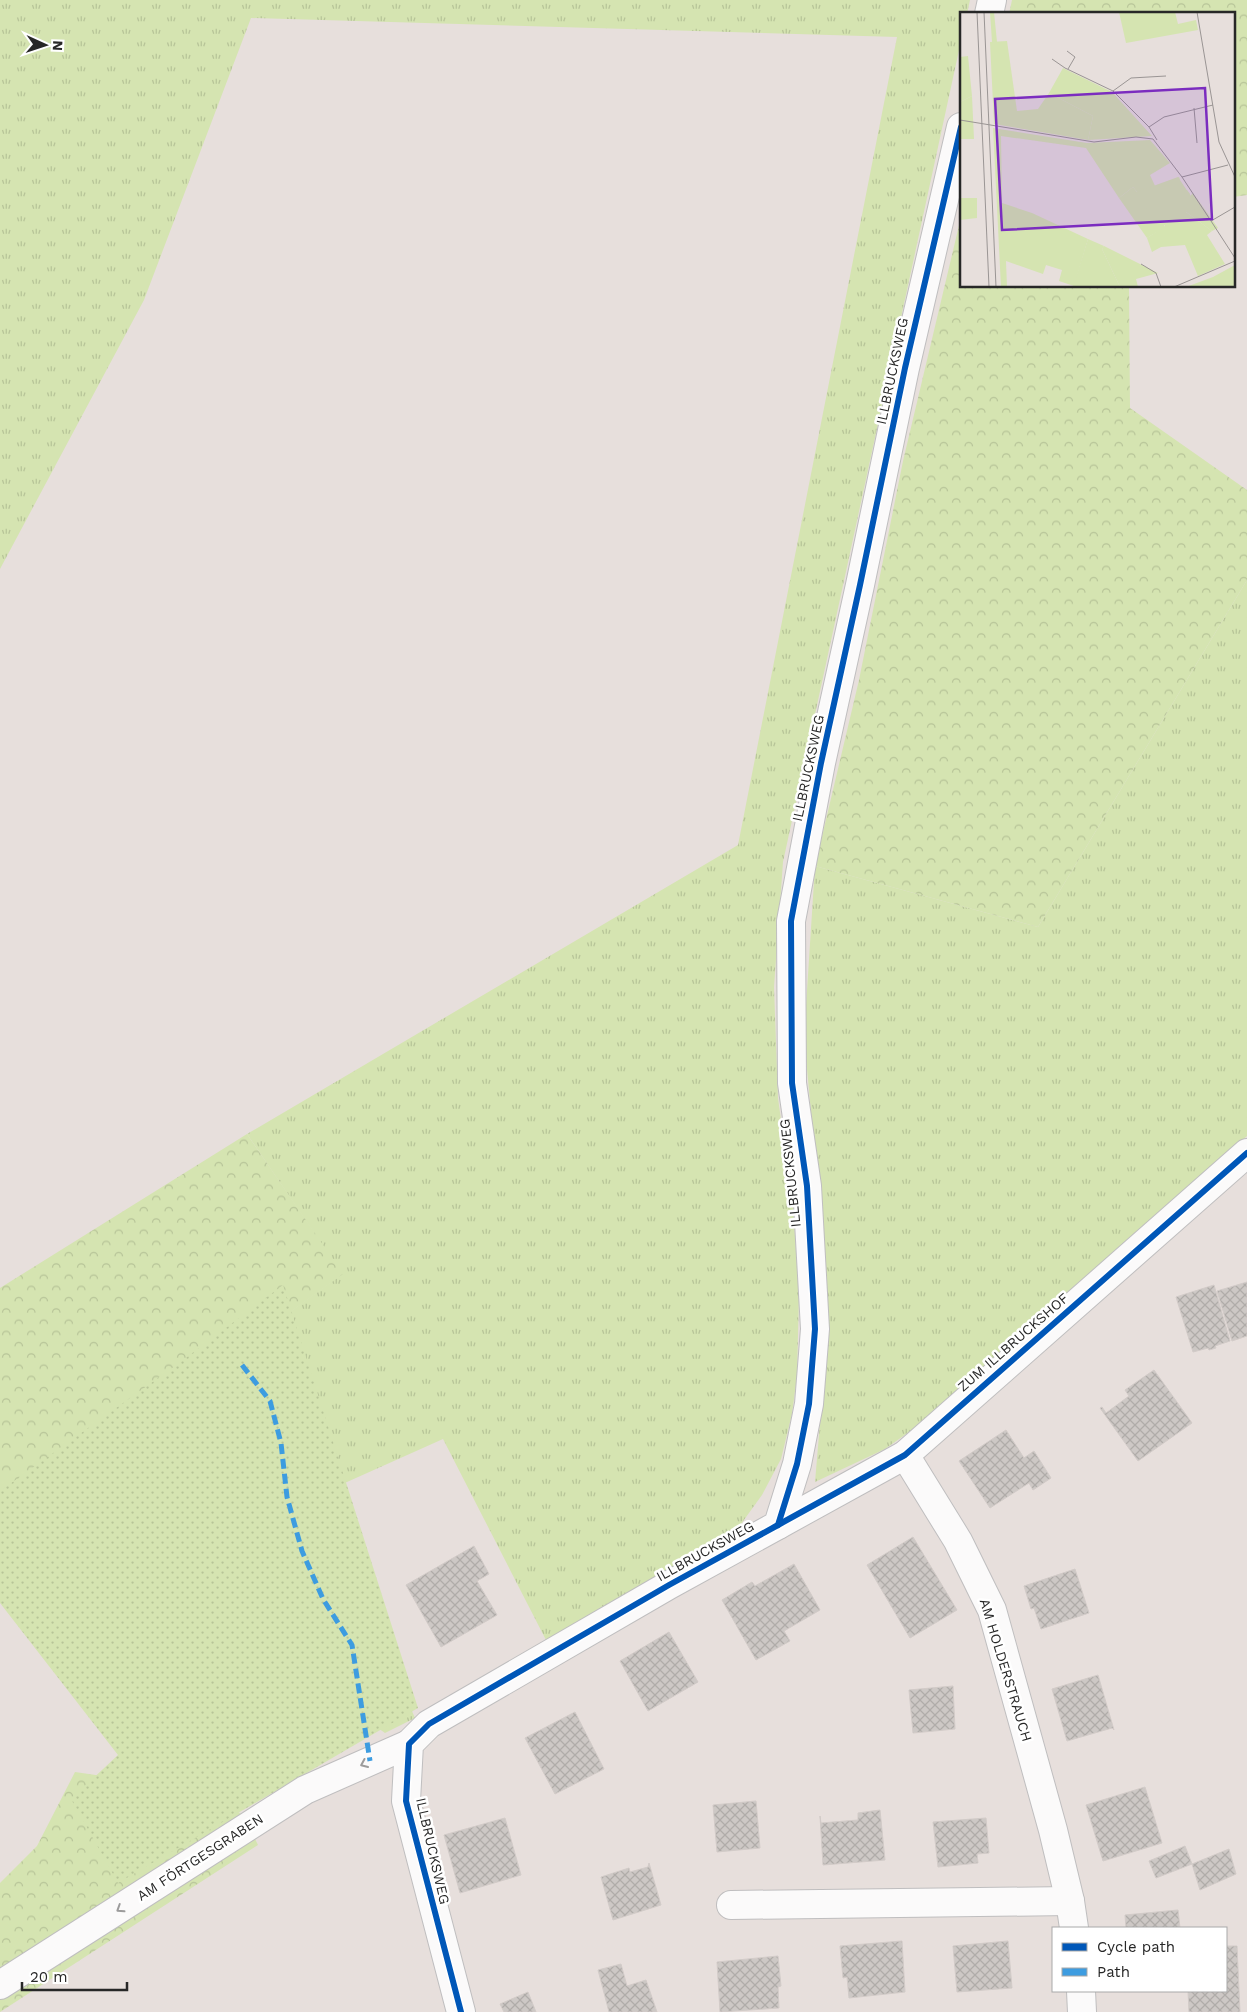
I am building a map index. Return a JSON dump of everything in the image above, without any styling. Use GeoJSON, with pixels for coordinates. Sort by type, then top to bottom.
{"type":"FeatureCollection","features":[{"type":"Feature","properties":{"kind":"street","name":"ILLBRUCKSWEG"},"geometry":{"type":"LineString","coordinates":[[460,2012],[406,1801],[409,1744],[429,1724],[669,1585],[778,1525],[797,1464],[809,1404],[815,1330],[807,1186],[792,1082],[791,921],[821,764],[905,368],[960,131]]}},
{"type":"Feature","properties":{"kind":"street","name":"ZUM ILLBRUCKSHOF"},"geometry":{"type":"LineString","coordinates":[[778,1525],[905,1454],[1247,1153]]}},
{"type":"Feature","properties":{"kind":"street","name":"AM HOLDERSTRAUCH"},"geometry":{"type":"LineString","coordinates":[[905,1454],[958,1541],[992,1610],[1053,1830],[1070,1901],[1074,1927]]}},
{"type":"Feature","properties":{"kind":"street","name":"AM FÖRTGESGRABEN"},"geometry":{"type":"LineString","coordinates":[[0,1986],[305,1790],[409,1744]]}},
{"type":"Feature","properties":{"kind":"street"},"geometry":{"type":"LineString","coordinates":[[731,1905],[1070,1901]]}},
{"type":"Feature","properties":{"kind":"street"},"geometry":{"type":"LineString","coordinates":[[1081,1992],[1082,2012]]}},
{"type":"Feature","properties":{"kind":"green space"},"geometry":{"type":"Polygon","coordinates":[[[0,0],[970,0],[967,12],[960,12],[960,46],[783,862],[774,987],[778,1098],[793,1207],[799,1296],[797,1376],[792,1414],[781,1459],[762,1495],[741,1524],[697,1555],[547,1642],[443,1439],[318,1495],[415,1718],[385,1733],[375,1726],[243,1346],[342,1274],[247,1134],[738,845],[897,37],[251,18],[144,300],[0,569],[0,0]]]}},
{"type":"Feature","properties":{"kind":"green space"},"geometry":{"type":"Polygon","coordinates":[[[1012,0],[1247,0],[1247,195],[1234,197],[1234,12],[1009,12],[1012,0]]]}},
{"type":"Feature","properties":{"kind":"green space"},"geometry":{"type":"Polygon","coordinates":[[[960,221],[960,288],[1129,288],[1130,408],[1247,490],[1247,580],[1038,927],[815,866],[859,680],[903,461],[960,221]]]}},
{"type":"Feature","properties":{"kind":"green space"},"geometry":{"type":"Polygon","coordinates":[[[1247,580],[1247,1136],[954,1400],[885,1449],[815,1482],[827,1340],[820,1208],[804,1037],[815,866],[1038,927],[1247,580]]]}},
{"type":"Feature","properties":{"kind":"green space"},"geometry":{"type":"Polygon","coordinates":[[[247,1134],[343,1274],[0,1522],[0,1288],[247,1134]]]}},
{"type":"Feature","properties":{"kind":"green space"},"geometry":{"type":"Polygon","coordinates":[[[283,1285],[418,1708],[118,1883],[71,1799],[118,1755],[0,1603],[0,1491],[179,1363],[283,1285]]]}},
{"type":"Feature","properties":{"kind":"green space"},"geometry":{"type":"Polygon","coordinates":[[[75,1772],[144,1782],[202,1787],[244,1816],[258,1845],[0,2012],[0,1883],[37,1846],[75,1772]]]}},
{"type":"Feature","properties":{"kind":"building"},"geometry":{"type":"Polygon","coordinates":[[[1247,1282],[1247,1336],[1232,1341],[1217,1291],[1247,1282]]]}},
{"type":"Feature","properties":{"kind":"building"},"geometry":{"type":"Polygon","coordinates":[[[1214,1285],[1230,1341],[1215,1346],[1216,1348],[1193,1352],[1176,1297],[1214,1285]]]}},
{"type":"Feature","properties":{"kind":"building"},"geometry":{"type":"Polygon","coordinates":[[[1154,1370],[1192,1423],[1138,1461],[1100,1408],[1102,1407],[1106,1413],[1129,1396],[1125,1390],[1154,1370]]]}},
{"type":"Feature","properties":{"kind":"building"},"geometry":{"type":"Polygon","coordinates":[[[1006,1430],[1024,1458],[1034,1451],[1051,1478],[1033,1490],[1029,1483],[990,1508],[959,1461],[1006,1430]]]}},
{"type":"Feature","properties":{"kind":"building"},"geometry":{"type":"Polygon","coordinates":[[[913,1537],[957,1610],[910,1638],[867,1565],[913,1537]]]}},
{"type":"Feature","properties":{"kind":"building"},"geometry":{"type":"Polygon","coordinates":[[[474,1546],[489,1574],[477,1581],[497,1615],[441,1647],[406,1585],[474,1546]]]}},
{"type":"Feature","properties":{"kind":"building"},"geometry":{"type":"Polygon","coordinates":[[[794,1564],[820,1610],[784,1631],[790,1641],[756,1660],[722,1600],[752,1582],[755,1586],[794,1564]]]}},
{"type":"Feature","properties":{"kind":"building"},"geometry":{"type":"Polygon","coordinates":[[[1075,1569],[1089,1613],[1041,1629],[1034,1608],[1031,1609],[1024,1586],[1075,1569]]]}},
{"type":"Feature","properties":{"kind":"building"},"geometry":{"type":"Polygon","coordinates":[[[669,1632],[698,1682],[648,1711],[620,1661],[669,1632]]]}},
{"type":"Feature","properties":{"kind":"building"},"geometry":{"type":"Polygon","coordinates":[[[1098,1675],[1114,1730],[1112,1728],[1067,1741],[1052,1689],[1098,1675]]]}},
{"type":"Feature","properties":{"kind":"building"},"geometry":{"type":"Polygon","coordinates":[[[953,1686],[955,1729],[913,1733],[909,1690],[953,1686]]]}},
{"type":"Feature","properties":{"kind":"building"},"geometry":{"type":"Polygon","coordinates":[[[575,1712],[604,1769],[555,1794],[525,1738],[575,1712]]]}},
{"type":"Feature","properties":{"kind":"building"},"geometry":{"type":"Polygon","coordinates":[[[1145,1787],[1162,1843],[1103,1861],[1086,1805],[1145,1787]]]}},
{"type":"Feature","properties":{"kind":"building"},"geometry":{"type":"Polygon","coordinates":[[[756,1801],[760,1848],[717,1852],[713,1805],[756,1801]]]}},
{"type":"Feature","properties":{"kind":"building"},"geometry":{"type":"Polygon","coordinates":[[[880,1810],[885,1860],[823,1865],[820,1816],[821,1823],[858,1820],[858,1813],[880,1810]]]}},
{"type":"Feature","properties":{"kind":"building"},"geometry":{"type":"Polygon","coordinates":[[[505,1818],[521,1875],[460,1893],[444,1835],[505,1818]]]}},
{"type":"Feature","properties":{"kind":"building"},"geometry":{"type":"Polygon","coordinates":[[[986,1818],[989,1853],[977,1854],[978,1863],[938,1867],[933,1822],[986,1818]]]}},
{"type":"Feature","properties":{"kind":"building"},"geometry":{"type":"Polygon","coordinates":[[[1185,1846],[1192,1864],[1156,1878],[1149,1861],[1185,1846]]]}},
{"type":"Feature","properties":{"kind":"building"},"geometry":{"type":"Polygon","coordinates":[[[1229,1849],[1236,1874],[1200,1890],[1192,1864],[1229,1849]]]}},
{"type":"Feature","properties":{"kind":"building"},"geometry":{"type":"Polygon","coordinates":[[[649,1863],[661,1905],[613,1920],[601,1877],[629,1868],[630,1872],[648,1867],[649,1863]]]}},
{"type":"Feature","properties":{"kind":"building"},"geometry":{"type":"Polygon","coordinates":[[[1178,1910],[1180,1927],[1126,1927],[1125,1915],[1178,1910]]]}},
{"type":"Feature","properties":{"kind":"building"},"geometry":{"type":"Polygon","coordinates":[[[902,1941],[905,1992],[849,1998],[847,1977],[843,1978],[840,1946],[902,1941]]]}},
{"type":"Feature","properties":{"kind":"building"},"geometry":{"type":"Polygon","coordinates":[[[1008,1941],[1012,1988],[957,1992],[953,1946],[1008,1941]]]}},
{"type":"Feature","properties":{"kind":"building"},"geometry":{"type":"Polygon","coordinates":[[[1227,1946],[1237,1946],[1240,2012],[1189,2012],[1188,1992],[1227,1992],[1227,1946]]]}},
{"type":"Feature","properties":{"kind":"building"},"geometry":{"type":"Polygon","coordinates":[[[778,1956],[781,1986],[778,1987],[779,2008],[720,2012],[717,1962],[778,1956]]]}},
{"type":"Feature","properties":{"kind":"building"},"geometry":{"type":"Polygon","coordinates":[[[621,1964],[627,1986],[646,1980],[657,2012],[609,2012],[598,1970],[621,1964]]]}},
{"type":"Feature","properties":{"kind":"building"},"geometry":{"type":"Polygon","coordinates":[[[528,1992],[536,2012],[504,2012],[500,2004],[528,1992]]]}},
{"type":"Feature","properties":{"kind":"marked path"},"geometry":{"type":"LineString","coordinates":[[242,1365],[270,1401],[281,1443],[287,1497],[302,1551],[323,1599],[352,1645],[370,1761]]}},
{"type":"Feature","properties":{"kind":"cycle path"},"geometry":{"type":"LineString","coordinates":[[461,2012],[406,1801],[409,1744],[429,1724],[669,1585],[778,1525],[797,1464],[809,1404],[815,1329],[807,1186],[792,1083],[791,921],[821,763],[905,368],[960,131]]}},
{"type":"Feature","properties":{"kind":"cycle path"},"geometry":{"type":"LineString","coordinates":[[778,1525],[905,1455],[1247,1153]]}}]}
